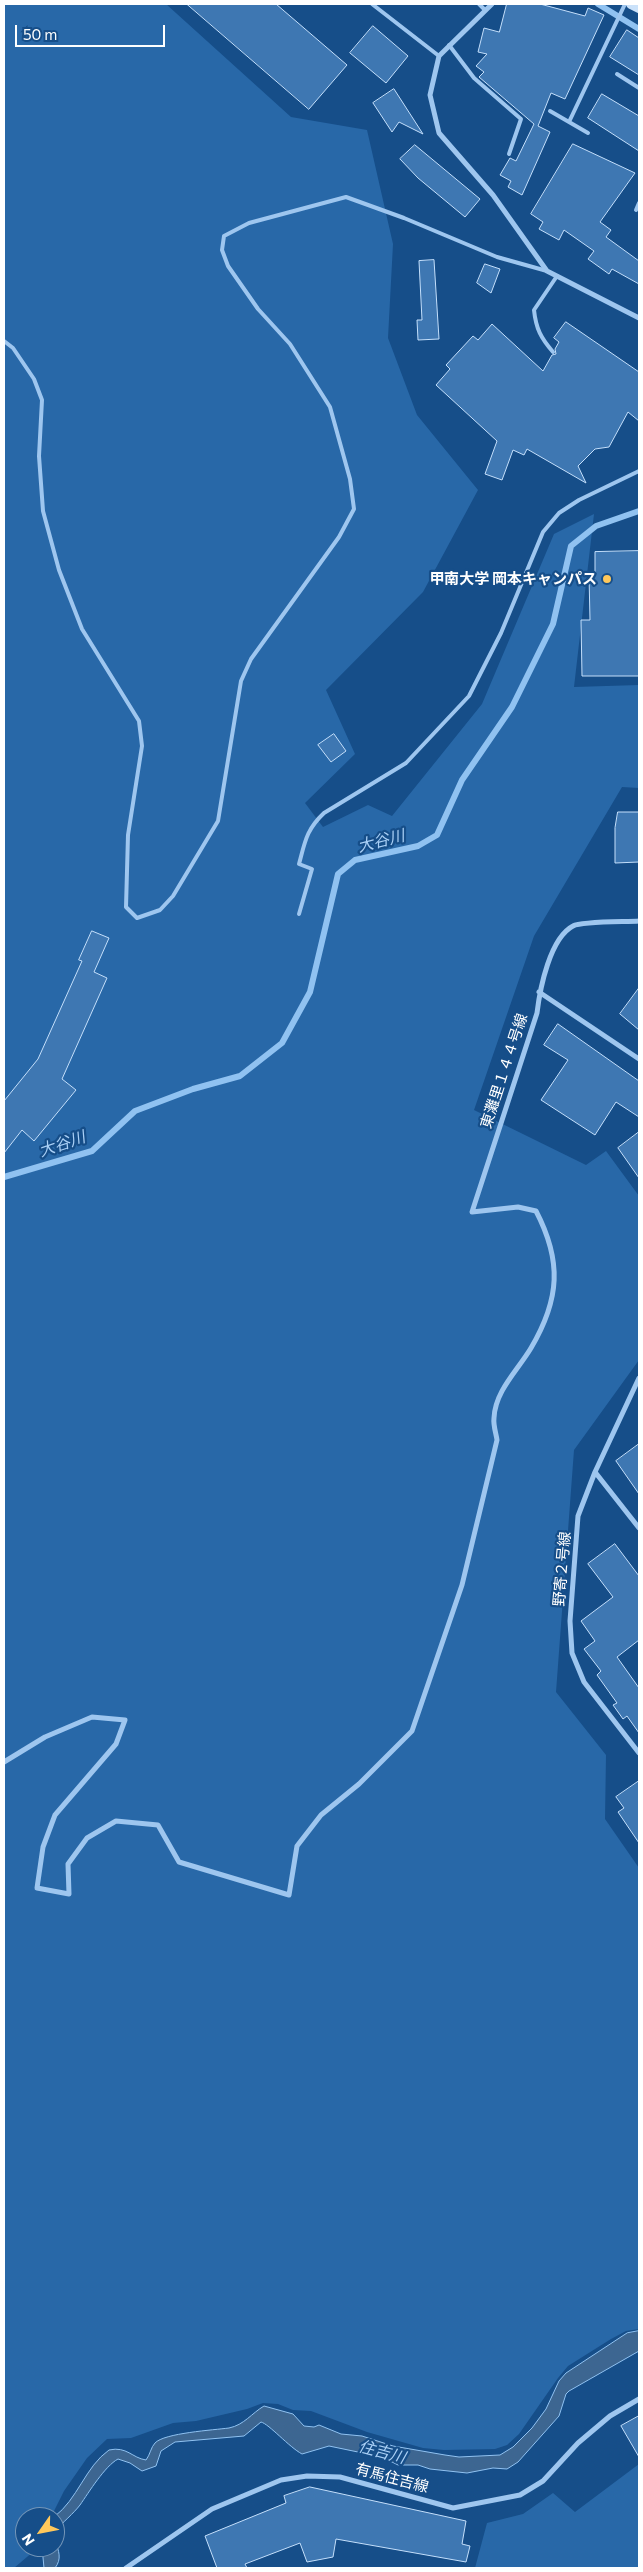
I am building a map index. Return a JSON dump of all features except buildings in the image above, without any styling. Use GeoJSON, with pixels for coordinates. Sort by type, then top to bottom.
{"type":"FeatureCollection","features":[{"type":"Feature","properties":{"kind":"street"},"geometry":{"type":"LineString","coordinates":[[492,4],[439,56],[430,95],[439,133],[493,195],[547,271],[639,318]]}},
{"type":"Feature","properties":{"kind":"street"},"geometry":{"type":"LineString","coordinates":[[631,4],[639,8]]}},
{"type":"Feature","properties":{"kind":"street","name":"東灘里１４４号線"},"geometry":{"type":"LineString","coordinates":[[4,1762],[45,1737],[92,1717],[125,1720],[116,1744],[55,1815],[43,1847],[37,1888],[68,1894],[68,1864],[86,1838],[116,1820],[158,1825],[179,1862],[289,1895],[297,1846],[321,1815],[360,1784],[412,1731],[462,1585],[497,1440],[494,1418],[498,1398],[532,1347],[549,1309],[556,1272],[549,1236],[536,1211],[518,1207],[472,1212],[537,1013],[540,992],[558,938],[574,925],[639,921]]}},
{"type":"Feature","properties":{"kind":"street"},"geometry":{"type":"LineString","coordinates":[[540,992],[639,1058]]}},
{"type":"Feature","properties":{"kind":"street","name":"野寄２号線"},"geometry":{"type":"LineString","coordinates":[[639,1378],[595,1472],[578,1516],[570,1621],[572,1653],[584,1682],[639,1753]]}},
{"type":"Feature","properties":{"kind":"street"},"geometry":{"type":"LineString","coordinates":[[595,1472],[639,1528]]}},
{"type":"Feature","properties":{"kind":"street","name":"有馬住吉線"},"geometry":{"type":"LineString","coordinates":[[126,2568],[212,2509],[281,2480],[307,2476],[340,2478],[453,2508],[520,2495],[543,2481],[578,2443],[610,2416],[639,2399]]}},
{"type":"Feature","properties":{"kind":"lane"},"geometry":{"type":"LineString","coordinates":[[372,4],[439,56]]}},
{"type":"Feature","properties":{"kind":"lane"},"geometry":{"type":"LineString","coordinates":[[479,4],[485,10]]}},
{"type":"Feature","properties":{"kind":"lane"},"geometry":{"type":"LineString","coordinates":[[569,122],[625,4]]}},
{"type":"Feature","properties":{"kind":"lane"},"geometry":{"type":"LineString","coordinates":[[449,45],[474,78],[521,119],[509,154]]}},
{"type":"Feature","properties":{"kind":"lane"},"geometry":{"type":"LineString","coordinates":[[617,74],[639,88]]}},
{"type":"Feature","properties":{"kind":"lane"},"geometry":{"type":"LineString","coordinates":[[550,111],[588,133]]}},
{"type":"Feature","properties":{"kind":"lane"},"geometry":{"type":"LineString","coordinates":[[4,341],[13,348],[34,379],[42,400],[39,456],[43,511],[59,570],[82,628],[139,721],[142,746],[128,834],[126,908],[137,918],[160,910],[173,896],[218,821],[241,681],[251,659],[339,537],[354,509],[350,479],[330,407],[290,344],[258,309],[228,266],[222,250],[224,236],[249,223],[346,197],[404,218],[498,257],[547,271]]}},
{"type":"Feature","properties":{"kind":"lane"},"geometry":{"type":"LineString","coordinates":[[636,210],[639,203]]}},
{"type":"Feature","properties":{"kind":"lane"},"geometry":{"type":"LineString","coordinates":[[553,352],[540,337],[535,325],[534,310],[557,276]]}},
{"type":"Feature","properties":{"kind":"lane"},"geometry":{"type":"LineString","coordinates":[[299,914],[312,869],[299,864],[307,832],[313,824],[324,813],[406,763],[469,696],[501,633],[543,532],[559,514],[579,500],[639,471]]}},
{"type":"Feature","properties":{"kind":"shaded area"},"geometry":{"type":"Polygon","coordinates":[[[4,4],[166,4],[291,117],[367,130],[393,244],[388,338],[417,415],[478,490],[423,592],[326,690],[355,754],[305,803],[323,827],[368,805],[392,816],[482,704],[554,534],[594,514],[574,687],[639,685],[639,788],[622,787],[534,936],[474,1110],[586,1165],[606,1151],[639,1196],[639,1360],[574,1450],[556,1692],[606,1755],[605,1819],[639,1868],[639,2329],[626,2331],[568,2366],[519,2434],[507,2445],[495,2449],[444,2450],[423,2448],[367,2432],[311,2411],[293,2410],[278,2404],[263,2403],[247,2409],[196,2421],[173,2423],[131,2438],[107,2439],[87,2458],[64,2491],[56,2507],[15,2507],[15,2557],[27,2557],[14,2568],[4,2568],[4,4]]]}},
{"type":"Feature","properties":{"kind":"shaded area"},"geometry":{"type":"Polygon","coordinates":[[[639,2464],[639,2568],[475,2568],[487,2523],[523,2514],[553,2493],[575,2512],[639,2464]]]}},
{"type":"Feature","properties":{"kind":"water","name":"住吉川"},"geometry":{"type":"Polygon","coordinates":[[[639,2331],[639,2351],[569,2391],[566,2394],[559,2416],[518,2462],[507,2469],[493,2468],[467,2473],[430,2469],[418,2465],[398,2465],[382,2457],[329,2446],[302,2454],[261,2422],[244,2436],[175,2442],[161,2451],[156,2466],[142,2471],[130,2463],[118,2459],[103,2473],[77,2508],[65,2521],[64,2507],[94,2465],[109,2450],[125,2451],[146,2460],[155,2443],[160,2440],[178,2434],[229,2428],[244,2422],[264,2406],[293,2414],[304,2426],[314,2427],[319,2425],[341,2434],[362,2436],[393,2446],[459,2457],[500,2455],[513,2447],[532,2428],[546,2409],[559,2381],[566,2373],[627,2333],[639,2331]]]}},
{"type":"Feature","properties":{"kind":"water"},"geometry":{"type":"Polygon","coordinates":[[[43,2557],[59,2557],[55,2568],[44,2568],[43,2557]]]}},
{"type":"Feature","properties":{"kind":"waterway"},"geometry":{"type":"LineString","coordinates":[[598,4],[639,29]]}},
{"type":"Feature","properties":{"kind":"waterway","name":"大谷川"},"geometry":{"type":"LineString","coordinates":[[4,1177],[92,1151],[135,1111],[193,1089],[240,1076],[282,1043],[310,992],[338,874],[355,860],[418,846],[437,835],[462,780],[512,707],[553,624],[571,546],[596,526],[639,511]]}},
{"type":"Feature","properties":{"kind":"place","name":"甲南大学 岡本キャンパス"},"geometry":{"type":"Point","coordinates":[607,579]}}]}
